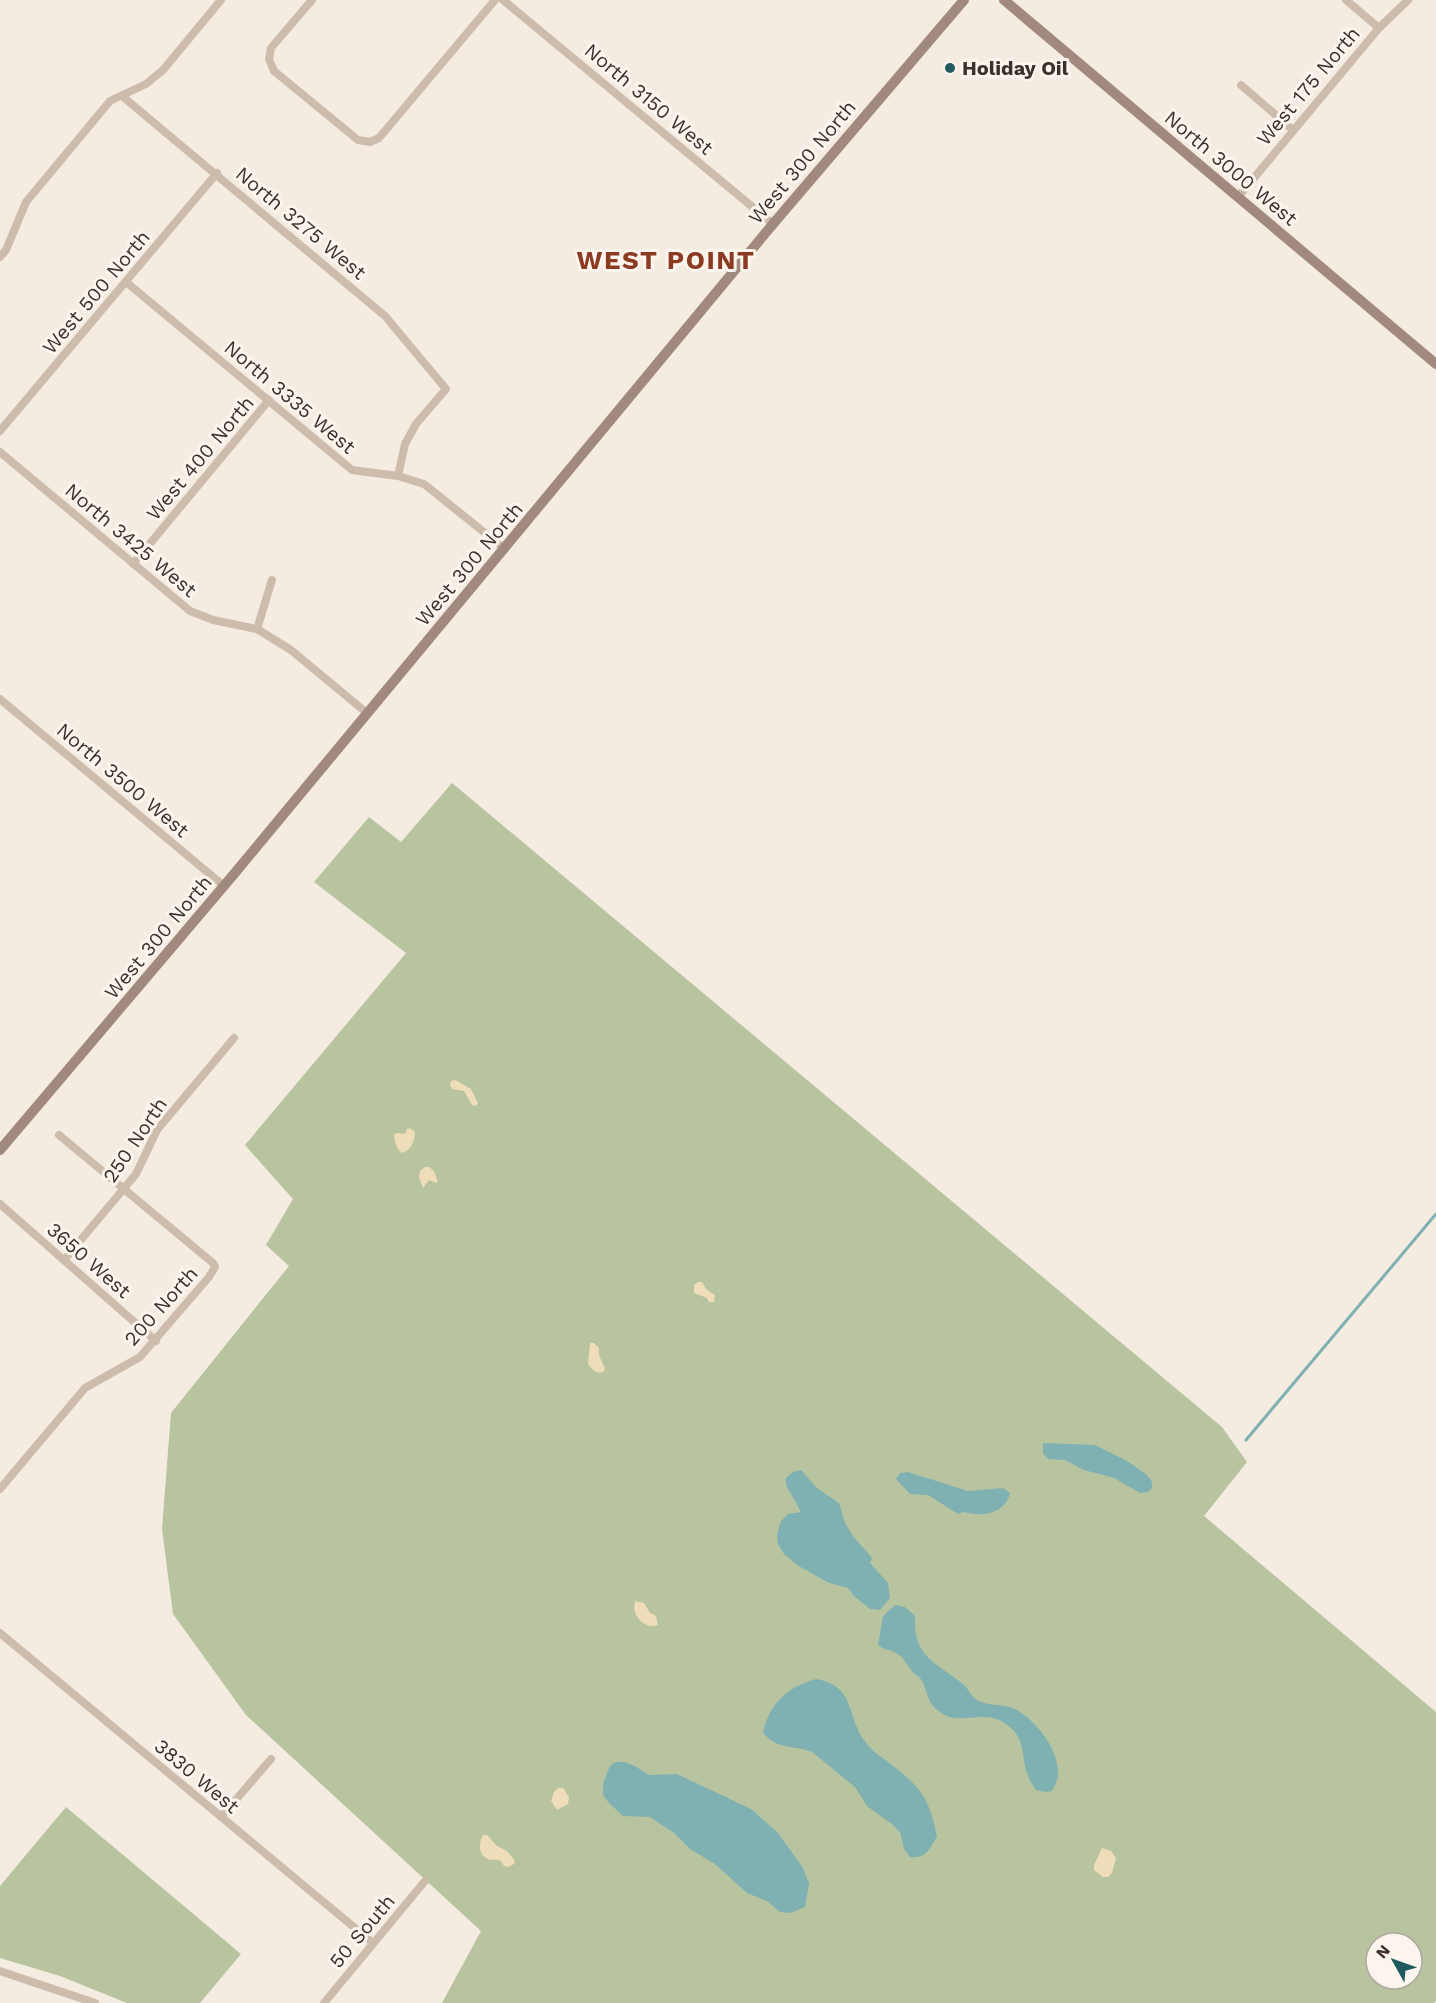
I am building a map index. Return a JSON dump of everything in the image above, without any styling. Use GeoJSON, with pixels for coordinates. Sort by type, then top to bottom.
{"type":"FeatureCollection","features":[{"type":"Feature","properties":{"kind":"main road","name":"West 300 North"},"geometry":{"type":"LineString","coordinates":[[0,1150],[225,886],[773,224],[964,0]]}},
{"type":"Feature","properties":{"kind":"main road","name":"North 3000 West"},"geometry":{"type":"LineString","coordinates":[[1004,0],[1436,364]]}},
{"type":"Feature","properties":{"kind":"street"},"geometry":{"type":"LineString","coordinates":[[0,257],[6,250],[26,202],[110,102],[146,84],[163,70],[221,0]]}},
{"type":"Feature","properties":{"kind":"street"},"geometry":{"type":"LineString","coordinates":[[312,0],[271,48],[268,60],[274,71],[358,140],[370,142],[379,138],[495,0]]}},
{"type":"Feature","properties":{"kind":"street","name":"North 3150 West"},"geometry":{"type":"LineString","coordinates":[[503,0],[773,224]]}},
{"type":"Feature","properties":{"kind":"street"},"geometry":{"type":"LineString","coordinates":[[1346,0],[1379,28]]}},
{"type":"Feature","properties":{"kind":"street","name":"West 175 North"},"geometry":{"type":"LineString","coordinates":[[1238,197],[1379,28],[1408,0]]}},
{"type":"Feature","properties":{"kind":"street"},"geometry":{"type":"LineString","coordinates":[[1241,85],[1293,130]]}},
{"type":"Feature","properties":{"kind":"street","name":"North 3275 West"},"geometry":{"type":"LineString","coordinates":[[122,96],[217,173],[385,316],[446,389],[416,424],[405,444],[398,476]]}},
{"type":"Feature","properties":{"kind":"street","name":"West 500 North"},"geometry":{"type":"LineString","coordinates":[[0,431],[217,173]]}},
{"type":"Feature","properties":{"kind":"street","name":"North 3335 West"},"geometry":{"type":"LineString","coordinates":[[126,282],[352,470],[398,476],[424,484],[505,549]]}},
{"type":"Feature","properties":{"kind":"street","name":"West 400 North"},"geometry":{"type":"LineString","coordinates":[[133,564],[269,400]]}},
{"type":"Feature","properties":{"kind":"street","name":"North 3425 West"},"geometry":{"type":"LineString","coordinates":[[0,452],[190,611],[213,620],[257,629],[291,650],[368,714]]}},
{"type":"Feature","properties":{"kind":"street"},"geometry":{"type":"LineString","coordinates":[[257,629],[272,580]]}},
{"type":"Feature","properties":{"kind":"street","name":"North 3500 West"},"geometry":{"type":"LineString","coordinates":[[0,699],[225,886]]}},
{"type":"Feature","properties":{"kind":"street","name":"250 North"},"geometry":{"type":"LineString","coordinates":[[64,1260],[136,1174],[157,1130],[234,1038]]}},
{"type":"Feature","properties":{"kind":"street"},"geometry":{"type":"LineString","coordinates":[[59,1135],[124,1188]]}},
{"type":"Feature","properties":{"kind":"street","name":"200 North"},"geometry":{"type":"LineString","coordinates":[[0,1489],[85,1388],[140,1357],[156,1341],[215,1267],[124,1188]]}},
{"type":"Feature","properties":{"kind":"street","name":"3650 West"},"geometry":{"type":"LineString","coordinates":[[0,1204],[156,1341]]}},
{"type":"Feature","properties":{"kind":"street","name":"3830 West"},"geometry":{"type":"LineString","coordinates":[[0,1633],[373,1943]]}},
{"type":"Feature","properties":{"kind":"street"},"geometry":{"type":"LineString","coordinates":[[221,1817],[271,1759]]}},
{"type":"Feature","properties":{"kind":"street","name":"50 South"},"geometry":{"type":"LineString","coordinates":[[324,2003],[425,1881]]}},
{"type":"Feature","properties":{"kind":"street"},"geometry":{"type":"LineString","coordinates":[[0,1971],[95,2003]]}},
{"type":"Feature","properties":{"kind":"green space"},"geometry":{"type":"Polygon","coordinates":[[[452,783],[1222,1427],[1247,1462],[1204,1516],[1436,1712],[1436,2001],[1434,2003],[442,2003],[481,1931],[246,1715],[173,1614],[162,1529],[171,1413],[289,1266],[266,1245],[293,1199],[245,1145],[406,953],[314,882],[369,817],[401,842],[452,783]]]}},
{"type":"Feature","properties":{"kind":"green space"},"geometry":{"type":"Polygon","coordinates":[[[66,1807],[241,1954],[200,2003],[127,2003],[60,1976],[0,1958],[0,1886],[66,1807]]]}},
{"type":"Feature","properties":{"kind":"sand"},"geometry":{"type":"Polygon","coordinates":[[[455,1080],[471,1089],[478,1103],[476,1106],[472,1105],[464,1091],[452,1089],[451,1081],[455,1080]]]}},
{"type":"Feature","properties":{"kind":"sand"},"geometry":{"type":"Polygon","coordinates":[[[410,1128],[415,1132],[413,1142],[408,1150],[402,1153],[396,1145],[394,1135],[405,1134],[410,1128]]]}},
{"type":"Feature","properties":{"kind":"sand"},"geometry":{"type":"Polygon","coordinates":[[[425,1167],[434,1171],[438,1182],[429,1180],[423,1188],[419,1177],[420,1171],[425,1167]]]}},
{"type":"Feature","properties":{"kind":"sand"},"geometry":{"type":"Polygon","coordinates":[[[702,1282],[706,1289],[715,1295],[714,1302],[709,1302],[707,1298],[694,1293],[694,1285],[702,1282]]]}},
{"type":"Feature","properties":{"kind":"sand"},"geometry":{"type":"Polygon","coordinates":[[[590,1343],[594,1343],[599,1348],[605,1370],[603,1372],[596,1372],[588,1364],[590,1343]]]}},
{"type":"Feature","properties":{"kind":"sand"},"geometry":{"type":"Polygon","coordinates":[[[635,1601],[644,1603],[650,1613],[656,1616],[658,1625],[648,1625],[640,1620],[635,1611],[635,1601]]]}},
{"type":"Feature","properties":{"kind":"sand"},"geometry":{"type":"Polygon","coordinates":[[[558,1788],[563,1788],[569,1797],[568,1804],[557,1810],[551,1801],[558,1788]]]}},
{"type":"Feature","properties":{"kind":"sand"},"geometry":{"type":"Polygon","coordinates":[[[483,1835],[487,1835],[497,1846],[507,1851],[515,1861],[514,1864],[504,1866],[501,1861],[483,1856],[480,1847],[483,1835]]]}},
{"type":"Feature","properties":{"kind":"sand"},"geometry":{"type":"Polygon","coordinates":[[[1102,1848],[1111,1851],[1116,1858],[1112,1873],[1108,1877],[1103,1877],[1094,1870],[1102,1848]]]}},
{"type":"Feature","properties":{"kind":"water"},"geometry":{"type":"Polygon","coordinates":[[[1043,1443],[1095,1445],[1127,1461],[1147,1475],[1152,1482],[1152,1488],[1148,1492],[1140,1493],[1114,1478],[1084,1470],[1065,1460],[1048,1459],[1043,1453],[1043,1443]]]}},
{"type":"Feature","properties":{"kind":"water"},"geometry":{"type":"Polygon","coordinates":[[[801,1470],[817,1488],[839,1503],[845,1523],[872,1558],[870,1563],[888,1583],[890,1598],[880,1610],[870,1609],[848,1588],[829,1583],[797,1565],[784,1554],[778,1544],[777,1534],[781,1521],[788,1514],[801,1512],[786,1485],[786,1478],[793,1472],[801,1470]]]}},
{"type":"Feature","properties":{"kind":"water"},"geometry":{"type":"Polygon","coordinates":[[[908,1472],[968,1491],[1003,1488],[1010,1493],[1006,1503],[998,1510],[982,1514],[965,1512],[958,1514],[928,1495],[910,1494],[896,1479],[900,1473],[908,1472]]]}},
{"type":"Feature","properties":{"kind":"water"},"geometry":{"type":"Polygon","coordinates":[[[895,1605],[905,1607],[915,1616],[915,1630],[923,1651],[936,1665],[965,1686],[975,1699],[986,1704],[1013,1708],[1025,1715],[1039,1729],[1051,1746],[1057,1765],[1058,1774],[1052,1791],[1036,1790],[1027,1772],[1018,1736],[1005,1723],[995,1718],[958,1718],[941,1713],[929,1700],[923,1682],[903,1658],[878,1645],[883,1616],[895,1605]]]}},
{"type":"Feature","properties":{"kind":"water"},"geometry":{"type":"Polygon","coordinates":[[[816,1679],[829,1683],[844,1694],[858,1730],[867,1744],[911,1781],[923,1795],[937,1836],[924,1855],[910,1857],[904,1849],[900,1832],[867,1806],[855,1787],[812,1752],[780,1745],[763,1733],[770,1713],[781,1698],[796,1687],[816,1679]]]}},
{"type":"Feature","properties":{"kind":"water"},"geometry":{"type":"Polygon","coordinates":[[[616,1762],[633,1765],[649,1775],[677,1774],[751,1809],[778,1833],[803,1868],[809,1884],[805,1907],[790,1913],[780,1912],[767,1901],[747,1893],[715,1864],[690,1849],[674,1833],[650,1817],[623,1816],[603,1795],[603,1784],[610,1766],[616,1762]]]}},
{"type":"Feature","properties":{"kind":"waterway"},"geometry":{"type":"LineString","coordinates":[[1246,1440],[1436,1214]]}},
{"type":"Feature","properties":{"kind":"place","name":"Holiday Oil"},"geometry":{"type":"Point","coordinates":[950,68]}},
{"type":"Feature","properties":{"kind":"district","name":"WEST POINT"},"geometry":{"type":"Point","coordinates":[666,260]}}]}
